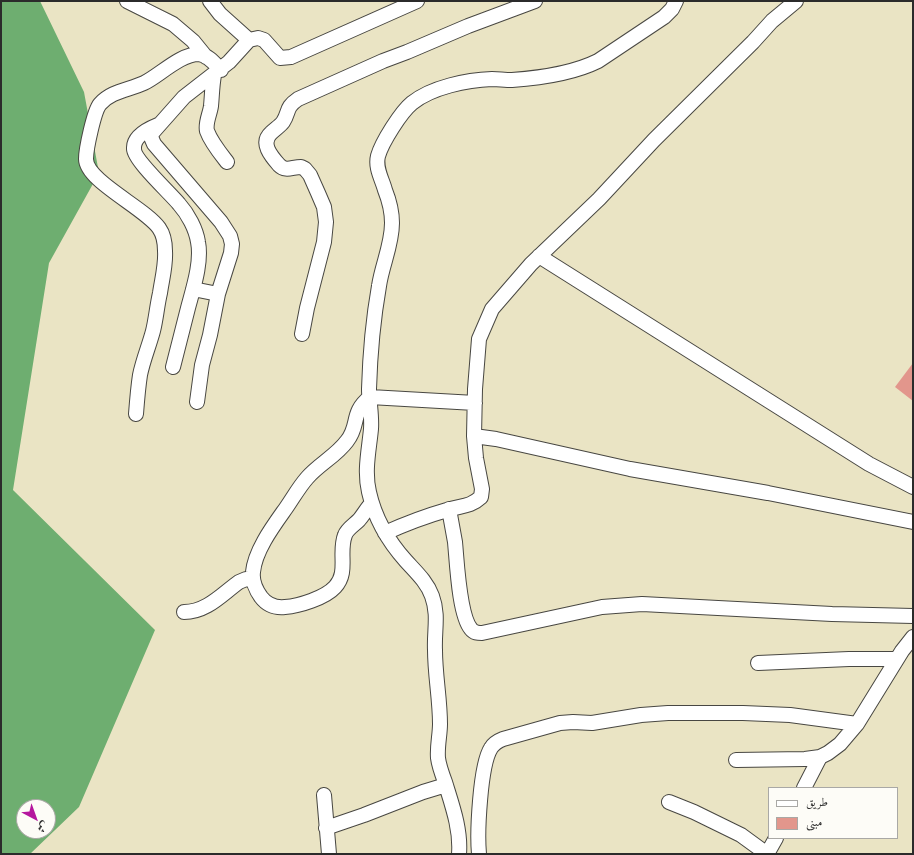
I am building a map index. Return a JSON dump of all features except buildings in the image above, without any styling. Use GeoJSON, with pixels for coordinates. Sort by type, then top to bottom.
{"type":"FeatureCollection","features":[{"type":"Feature","properties":{"kind":"street"},"geometry":{"type":"LineString","coordinates":[[127,1],[173,24],[193,41],[217,72]]}},
{"type":"Feature","properties":{"kind":"street"},"geometry":{"type":"LineString","coordinates":[[210,1],[220,14],[249,40]]}},
{"type":"Feature","properties":{"kind":"street"},"geometry":{"type":"LineString","coordinates":[[197,402],[202,365],[210,335],[218,294],[232,244],[230,236],[222,222],[152,142],[152,135],[158,125],[184,97],[236,56],[249,40],[258,38],[261,39],[266,42],[280,58],[291,57],[417,1]]}},
{"type":"Feature","properties":{"kind":"street"},"geometry":{"type":"LineString","coordinates":[[302,334],[326,228],[325,214],[318,193],[307,171],[301,167],[289,169],[282,168],[274,160],[266,146],[266,141],[269,135],[282,122],[289,106],[298,99],[382,61],[535,1]]}},
{"type":"Feature","properties":{"kind":"street"},"geometry":{"type":"LineString","coordinates":[[459,854],[458,832],[453,808],[438,760],[440,724],[435,653],[437,620],[436,609],[427,586],[393,546],[380,525],[368,491],[367,472],[371,428],[370,397],[372,338],[380,281],[391,236],[392,225],[388,200],[378,168],[377,159],[392,129],[404,110],[424,96],[452,85],[490,80],[511,80],[554,74],[590,65],[605,57],[664,17],[672,9],[676,1]]}},
{"type":"Feature","properties":{"kind":"street"},"geometry":{"type":"LineString","coordinates":[[385,533],[417,519],[474,503],[481,497],[482,489],[476,458],[474,436],[475,403],[479,339],[484,324],[492,309],[501,297],[539,256],[599,199],[654,140],[753,42],[772,21],[796,1]]}},
{"type":"Feature","properties":{"kind":"street"},"geometry":{"type":"LineString","coordinates":[[136,414],[140,375],[153,331],[162,280],[165,256],[164,240],[159,228],[148,217],[98,179],[89,169],[86,163],[87,152],[96,110],[104,101],[116,93],[144,83],[166,67],[181,60],[200,54],[206,57]]}},
{"type":"Feature","properties":{"kind":"street"},"geometry":{"type":"LineString","coordinates":[[217,72],[212,86],[211,108],[207,129],[214,144],[227,162]]}},
{"type":"Feature","properties":{"kind":"street"},"geometry":{"type":"LineString","coordinates":[[158,125],[148,129],[139,136],[135,141],[134,149],[137,156],[149,172],[181,206],[194,230],[198,244],[193,289],[173,367]]}},
{"type":"Feature","properties":{"kind":"street"},"geometry":{"type":"LineString","coordinates":[[539,256],[870,464],[913,487]]}},
{"type":"Feature","properties":{"kind":"street"},"geometry":{"type":"LineString","coordinates":[[193,289],[218,294]]}},
{"type":"Feature","properties":{"kind":"street"},"geometry":{"type":"LineString","coordinates":[[372,503],[346,532],[344,539],[343,569],[341,578],[329,592],[290,607],[277,607],[266,602],[261,597],[255,586],[252,574],[263,543],[308,477],[349,440],[354,429],[358,409],[370,397],[475,403]]}},
{"type":"Feature","properties":{"kind":"street"},"geometry":{"type":"LineString","coordinates":[[474,436],[492,438],[630,469],[768,493],[913,522]]}},
{"type":"Feature","properties":{"kind":"street"},"geometry":{"type":"LineString","coordinates":[[449,509],[455,541],[460,591],[467,622],[475,633],[482,633],[602,607],[642,604],[832,614],[913,616]]}},
{"type":"Feature","properties":{"kind":"street"},"geometry":{"type":"LineString","coordinates":[[184,612],[193,612],[201,609],[239,582],[246,579],[254,580]]}},
{"type":"Feature","properties":{"kind":"street"},"geometry":{"type":"LineString","coordinates":[[736,760],[806,759],[820,757],[828,753],[840,744],[857,724],[897,659],[913,637]]}},
{"type":"Feature","properties":{"kind":"street"},"geometry":{"type":"LineString","coordinates":[[758,663],[849,659],[897,659]]}},
{"type":"Feature","properties":{"kind":"street"},"geometry":{"type":"LineString","coordinates":[[479,854],[479,821],[484,770],[490,750],[495,743],[503,739],[560,723],[592,723],[641,715],[668,713],[743,713],[790,715],[857,724]]}},
{"type":"Feature","properties":{"kind":"street"},"geometry":{"type":"LineString","coordinates":[[805,787],[820,757]]}},
{"type":"Feature","properties":{"kind":"street"},"geometry":{"type":"LineString","coordinates":[[326,828],[364,816],[423,792],[446,785]]}},
{"type":"Feature","properties":{"kind":"street"},"geometry":{"type":"LineString","coordinates":[[324,795],[329,854]]}},
{"type":"Feature","properties":{"kind":"street"},"geometry":{"type":"LineString","coordinates":[[669,802],[694,812],[741,835],[767,854],[775,839]]}},
{"type":"Feature","properties":{"kind":"green space"},"geometry":{"type":"Polygon","coordinates":[[[1,1],[40,1],[84,92],[99,173],[49,263],[13,490],[155,630],[79,807],[56,829],[56,799],[16,799],[16,839],[46,839],[30,854],[1,854],[1,1]]]}}]}
